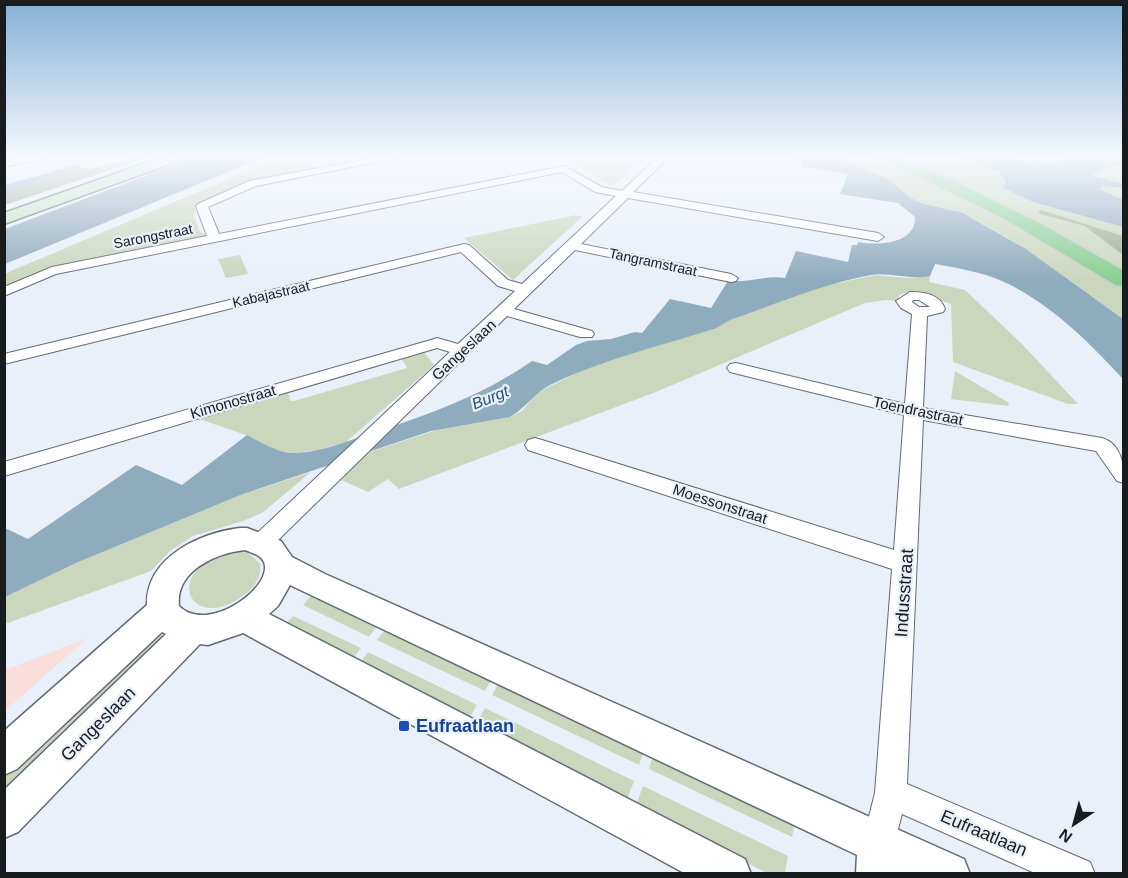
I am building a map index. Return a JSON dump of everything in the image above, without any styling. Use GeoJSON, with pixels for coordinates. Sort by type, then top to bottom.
{"type":"FeatureCollection","features":[{"type":"Feature","properties":{"kind":"main road"},"geometry":{"type":"LineString","coordinates":[[4,219],[62,198]]}},
{"type":"Feature","properties":{"kind":"main road"},"geometry":{"type":"LineString","coordinates":[[977,198],[1081,252],[1124,280]]}},
{"type":"Feature","properties":{"kind":"street"},"geometry":{"type":"LineString","coordinates":[[215,240],[202,206],[220,198]]}},
{"type":"Feature","properties":{"kind":"street","name":"Sarongstraat"},"geometry":{"type":"LineString","coordinates":[[4,292],[52,271],[422,198]]}},
{"type":"Feature","properties":{"kind":"street","name":"Gangeslaan"},"geometry":{"type":"LineString","coordinates":[[271,553],[330,478],[574,246],[621,198]]}},
{"type":"Feature","properties":{"kind":"street","name":"Sarongstraat"},"geometry":{"type":"LineString","coordinates":[[642,198],[878,237]]}},
{"type":"Feature","properties":{"kind":"street","name":"Tangramstraat"},"geometry":{"type":"LineString","coordinates":[[574,246],[731,278]]}},
{"type":"Feature","properties":{"kind":"street","name":"Kabajastraat"},"geometry":{"type":"LineString","coordinates":[[4,359],[464,248],[502,283],[526,290]]}},
{"type":"Feature","properties":{"kind":"street"},"geometry":{"type":"LineString","coordinates":[[505,311],[586,334]]}},
{"type":"Feature","properties":{"kind":"street","name":"Indusstraat"},"geometry":{"type":"LineString","coordinates":[[878,859],[891,793],[920,311]]}},
{"type":"Feature","properties":{"kind":"street","name":"Kimonostraat"},"geometry":{"type":"LineString","coordinates":[[4,469],[437,343],[462,351]]}},
{"type":"Feature","properties":{"kind":"street","name":"Toendrastraat"},"geometry":{"type":"LineString","coordinates":[[736,368],[914,412],[1102,445],[1124,476]]}},
{"type":"Feature","properties":{"kind":"street","name":"Moessonstraat"},"geometry":{"type":"LineString","coordinates":[[535,445],[906,564]]}},
{"type":"Feature","properties":{"kind":"street"},"geometry":{"type":"LineString","coordinates":[[177,621],[162,597],[178,567],[211,545],[230,540],[247,539],[314,583],[878,859],[949,873]]}},
{"type":"Feature","properties":{"kind":"street"},"geometry":{"type":"LineString","coordinates":[[4,756],[177,621],[218,628],[244,617],[257,607],[280,581],[271,553]]}},
{"type":"Feature","properties":{"kind":"street"},"geometry":{"type":"LineString","coordinates":[[244,617],[730,873]]}},
{"type":"Feature","properties":{"kind":"street","name":"Gangeslaan"},"geometry":{"type":"LineString","coordinates":[[4,818],[177,621]]}},
{"type":"Feature","properties":{"kind":"street","name":"Eufraatlaan"},"geometry":{"type":"LineString","coordinates":[[891,793],[1078,873]]}},
{"type":"Feature","properties":{"kind":"shaded area"},"geometry":{"type":"Polygon","coordinates":[[[87,638],[5,711],[5,670],[87,638]]]}},
{"type":"Feature","properties":{"kind":"green space"},"geometry":{"type":"Polygon","coordinates":[[[4,198],[26,198],[5,205],[4,198]]]}},
{"type":"Feature","properties":{"kind":"green space"},"geometry":{"type":"Polygon","coordinates":[[[184,198],[212,198],[195,206],[196,212],[193,214],[200,232],[205,234],[205,240],[58,266],[5,289],[4,274],[184,198]]]}},
{"type":"Feature","properties":{"kind":"green space"},"geometry":{"type":"Polygon","coordinates":[[[911,198],[970,198],[1123,284],[1123,319],[1026,249],[982,223],[963,213],[924,204],[911,198]]]}},
{"type":"Feature","properties":{"kind":"green space"},"geometry":{"type":"Polygon","coordinates":[[[987,198],[1024,198],[1123,227],[1123,273],[987,198]]]}},
{"type":"Feature","properties":{"kind":"green space"},"geometry":{"type":"Polygon","coordinates":[[[1090,198],[1123,198],[1123,210],[1090,198]]]}},
{"type":"Feature","properties":{"kind":"green space"},"geometry":{"type":"Polygon","coordinates":[[[1041,210],[1123,236],[1123,255],[1085,226],[1037,213],[1041,210]]]}},
{"type":"Feature","properties":{"kind":"green space"},"geometry":{"type":"Polygon","coordinates":[[[576,215],[582,217],[513,280],[464,238],[576,215]]]}},
{"type":"Feature","properties":{"kind":"green space"},"geometry":{"type":"Polygon","coordinates":[[[240,255],[248,274],[226,278],[218,259],[240,255]]]}},
{"type":"Feature","properties":{"kind":"green space"},"geometry":{"type":"Polygon","coordinates":[[[876,275],[907,278],[930,276],[929,282],[965,290],[1022,344],[1078,404],[1068,404],[953,362],[951,304],[925,294],[911,292],[898,296],[899,301],[865,303],[656,392],[399,489],[388,479],[368,492],[341,480],[367,453],[437,430],[510,417],[522,411],[538,392],[587,368],[623,355],[717,328],[730,320],[817,287],[876,275]]]}},
{"type":"Feature","properties":{"kind":"green space"},"geometry":{"type":"Polygon","coordinates":[[[424,352],[434,365],[346,442],[318,450],[293,453],[273,449],[246,435],[199,419],[288,393],[291,401],[294,401],[407,368],[402,359],[424,352]]]}},
{"type":"Feature","properties":{"kind":"green space"},"geometry":{"type":"Polygon","coordinates":[[[955,371],[1009,403],[1008,406],[951,399],[955,371]]]}},
{"type":"Feature","properties":{"kind":"green space"},"geometry":{"type":"Polygon","coordinates":[[[311,472],[262,513],[193,536],[170,551],[151,571],[5,624],[5,597],[76,563],[243,494],[311,472]]]}},
{"type":"Feature","properties":{"kind":"green space"},"geometry":{"type":"Polygon","coordinates":[[[237,551],[249,553],[260,564],[260,573],[254,586],[225,606],[209,608],[197,603],[190,594],[190,583],[197,570],[212,559],[237,551]]]}},
{"type":"Feature","properties":{"kind":"green space"},"geometry":{"type":"Polygon","coordinates":[[[315,591],[381,621],[369,637],[303,605],[315,591]]]}},
{"type":"Feature","properties":{"kind":"green space"},"geometry":{"type":"Polygon","coordinates":[[[293,616],[361,648],[349,664],[280,630],[293,616]]]}},
{"type":"Feature","properties":{"kind":"green space"},"geometry":{"type":"Polygon","coordinates":[[[388,626],[494,675],[485,691],[377,640],[388,626]]]}},
{"type":"Feature","properties":{"kind":"green space"},"geometry":{"type":"Polygon","coordinates":[[[155,632],[166,637],[5,802],[5,768],[155,632]]]}},
{"type":"Feature","properties":{"kind":"green space"},"geometry":{"type":"Polygon","coordinates":[[[368,652],[477,705],[467,722],[356,668],[368,652]]]}},
{"type":"Feature","properties":{"kind":"green space"},"geometry":{"type":"Polygon","coordinates":[[[501,678],[646,745],[639,765],[492,695],[501,678]]]}},
{"type":"Feature","properties":{"kind":"green space"},"geometry":{"type":"Polygon","coordinates":[[[485,708],[634,781],[626,802],[474,727],[485,708]]]}},
{"type":"Feature","properties":{"kind":"green space"},"geometry":{"type":"Polygon","coordinates":[[[655,749],[797,814],[792,837],[649,769],[655,749]]]}},
{"type":"Feature","properties":{"kind":"green space"},"geometry":{"type":"Polygon","coordinates":[[[643,786],[788,856],[785,873],[767,873],[635,808],[643,786]]]}},
{"type":"Feature","properties":{"kind":"water"},"geometry":{"type":"Polygon","coordinates":[[[87,198],[165,198],[5,264],[5,229],[87,198]]]}},
{"type":"Feature","properties":{"kind":"water","name":"Burgt"},"geometry":{"type":"Polygon","coordinates":[[[866,198],[911,198],[924,204],[963,213],[1026,249],[1123,319],[1123,379],[1082,337],[1052,311],[1002,281],[978,273],[935,264],[930,276],[871,275],[817,289],[730,320],[717,328],[570,376],[544,388],[510,417],[431,431],[243,494],[76,563],[5,597],[5,528],[28,539],[136,465],[182,485],[247,435],[275,449],[293,453],[336,445],[405,422],[471,396],[532,361],[547,365],[576,345],[587,341],[611,339],[635,332],[642,333],[670,299],[711,308],[728,281],[785,278],[796,251],[848,262],[852,245],[857,245],[858,242],[876,244],[903,238],[914,226],[915,217],[898,203],[866,198]]]}},
{"type":"Feature","properties":{"kind":"water"},"geometry":{"type":"Polygon","coordinates":[[[1024,198],[1119,198],[1123,200],[1123,227],[1024,198]]]}},
{"type":"Feature","properties":{"kind":"place","name":"Eufraatlaan"},"geometry":{"type":"Point","coordinates":[404,726]}}]}
